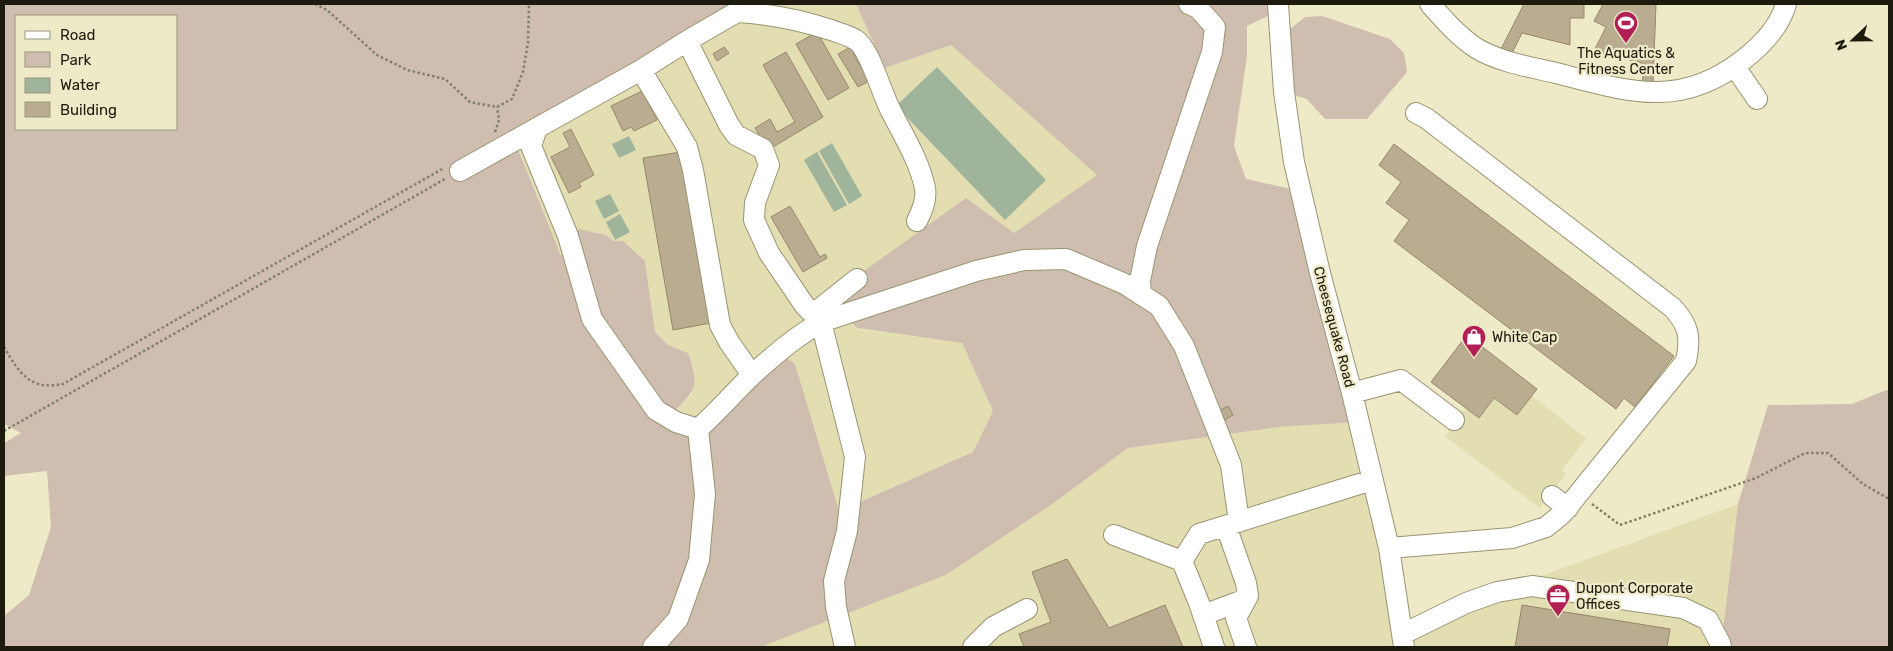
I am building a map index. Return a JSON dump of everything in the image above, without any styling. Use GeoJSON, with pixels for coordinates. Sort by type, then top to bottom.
{"type":"FeatureCollection","features":[{"type":"Feature","properties":{"kind":"street"},"geometry":{"type":"LineString","coordinates":[[1141,295],[1140,281],[1147,246],[1212,52],[1215,27],[1198,8],[1189,4]]}},
{"type":"Feature","properties":{"kind":"street","name":"Cheesequake Road"},"geometry":{"type":"LineString","coordinates":[[1278,4],[1284,92],[1294,162],[1389,548],[1404,641]]}},
{"type":"Feature","properties":{"kind":"street"},"geometry":{"type":"LineString","coordinates":[[1430,4],[1449,27],[1478,49],[1497,57],[1598,84],[1648,93],[1666,93],[1692,89],[1709,82],[1735,67],[1764,42],[1786,4]]}},
{"type":"Feature","properties":{"kind":"street"},"geometry":{"type":"LineString","coordinates":[[456,167],[537,128],[641,70],[744,8],[808,22],[857,40],[865,50],[891,112],[910,145],[918,167],[925,190],[924,206],[917,221]]}},
{"type":"Feature","properties":{"kind":"street"},"geometry":{"type":"LineString","coordinates":[[688,41],[729,125],[736,135],[763,149],[769,164],[755,204],[754,220],[768,253],[805,306],[817,318],[855,457],[847,531],[834,581],[836,607],[845,647]]}},
{"type":"Feature","properties":{"kind":"street"},"geometry":{"type":"LineString","coordinates":[[1735,67],[1757,99]]}},
{"type":"Feature","properties":{"kind":"street"},"geometry":{"type":"LineString","coordinates":[[641,70],[686,147],[693,170],[720,325],[752,376]]}},
{"type":"Feature","properties":{"kind":"street"},"geometry":{"type":"LineString","coordinates":[[1389,548],[1512,538],[1546,527],[1562,514],[1566,500],[1686,361],[1689,335],[1683,319],[1673,308],[1416,112]]}},
{"type":"Feature","properties":{"kind":"street"},"geometry":{"type":"LineString","coordinates":[[537,128],[531,146],[568,236],[592,319],[656,410],[676,422],[698,429]]}},
{"type":"Feature","properties":{"kind":"street"},"geometry":{"type":"LineString","coordinates":[[817,318],[976,271],[1024,260],[1066,260],[1125,284],[1158,306],[1184,346],[1231,465],[1232,524],[1248,596],[1236,618],[1246,647]]}},
{"type":"Feature","properties":{"kind":"street"},"geometry":{"type":"LineString","coordinates":[[698,429],[752,376],[805,331],[857,278]]}},
{"type":"Feature","properties":{"kind":"street"},"geometry":{"type":"LineString","coordinates":[[1352,393],[1401,380],[1454,420]]}},
{"type":"Feature","properties":{"kind":"street"},"geometry":{"type":"LineString","coordinates":[[653,647],[678,619],[700,560],[705,494],[698,429]]}},
{"type":"Feature","properties":{"kind":"street"},"geometry":{"type":"LineString","coordinates":[[1182,561],[1199,534],[1372,480]]}},
{"type":"Feature","properties":{"kind":"street"},"geometry":{"type":"LineString","coordinates":[[1114,535],[1182,561],[1214,647]]}},
{"type":"Feature","properties":{"kind":"street"},"geometry":{"type":"LineString","coordinates":[[1404,641],[1466,603],[1497,592],[1532,586],[1683,608],[1708,620],[1721,647]]}},
{"type":"Feature","properties":{"kind":"street"},"geometry":{"type":"LineString","coordinates":[[1203,615],[1246,599]]}},
{"type":"Feature","properties":{"kind":"street"},"geometry":{"type":"LineString","coordinates":[[973,647],[992,627],[1027,609]]}},
{"type":"Feature","properties":{"kind":"path"},"geometry":{"type":"LineString","coordinates":[[315,4],[328,10],[377,55],[407,70],[445,79],[470,102],[497,107],[512,99],[523,72],[528,43],[529,4]]}},
{"type":"Feature","properties":{"kind":"path"},"geometry":{"type":"LineString","coordinates":[[490,138],[495,132],[499,120],[497,107]]}},
{"type":"Feature","properties":{"kind":"path"},"geometry":{"type":"LineString","coordinates":[[4,347],[15,365],[30,381],[44,386],[63,384],[456,167]]}},
{"type":"Feature","properties":{"kind":"path"},"geometry":{"type":"LineString","coordinates":[[4,431],[456,167]]}},
{"type":"Feature","properties":{"kind":"path"},"geometry":{"type":"LineString","coordinates":[[1566,500],[1620,525],[1756,478],[1805,453],[1828,453],[1863,484],[1889,499]]}},
{"type":"Feature","properties":{"kind":"shaded area"},"geometry":{"type":"Polygon","coordinates":[[[736,4],[856,4],[885,68],[951,45],[1097,175],[1014,233],[857,329],[962,343],[993,411],[973,452],[838,511],[795,364],[698,429],[669,418],[692,394],[688,353],[668,345],[655,332],[645,261],[623,241],[614,241],[606,235],[561,257],[511,132],[736,4]]]}},
{"type":"Feature","properties":{"kind":"shaded area"},"geometry":{"type":"Polygon","coordinates":[[[1532,396],[1586,438],[1562,470],[1566,474],[1540,508],[1445,436],[1464,410],[1466,411],[1467,409],[1479,418],[1494,398],[1517,415],[1532,396]]]}},
{"type":"Feature","properties":{"kind":"shaded area"},"geometry":{"type":"Polygon","coordinates":[[[1359,422],[1403,634],[1497,592],[1738,504],[1721,647],[761,647],[946,575],[1051,505],[1128,448],[1279,427],[1359,422]]]}},
{"type":"Feature","properties":{"kind":"green space"},"geometry":{"type":"Polygon","coordinates":[[[4,4],[736,4],[511,132],[561,256],[579,229],[606,235],[614,241],[623,241],[645,261],[655,332],[668,345],[688,353],[694,375],[693,389],[669,417],[698,429],[750,362],[771,346],[795,364],[839,511],[973,452],[993,411],[962,343],[857,328],[829,296],[966,198],[1014,233],[1097,175],[951,45],[885,68],[856,4],[1278,4],[1278,11],[1247,26],[1247,56],[1234,146],[1246,179],[1300,191],[1359,422],[1279,427],[1128,448],[1051,505],[946,575],[761,647],[4,647],[4,616],[29,595],[51,527],[47,471],[4,476],[4,443],[21,433],[4,424],[4,4]]]}},
{"type":"Feature","properties":{"kind":"green space"},"geometry":{"type":"Polygon","coordinates":[[[1322,16],[1390,39],[1404,53],[1407,72],[1367,119],[1325,119],[1307,99],[1284,92],[1280,37],[1305,17],[1322,16]]]}},
{"type":"Feature","properties":{"kind":"green space"},"geometry":{"type":"Polygon","coordinates":[[[1889,389],[1889,647],[1721,647],[1738,504],[1768,405],[1852,404],[1889,389]]]}},
{"type":"Feature","properties":{"kind":"water"},"geometry":{"type":"Polygon","coordinates":[[[937,67],[1046,180],[1005,220],[896,106],[937,67]]]}},
{"type":"Feature","properties":{"kind":"water"},"geometry":{"type":"Polygon","coordinates":[[[629,136],[636,150],[619,158],[612,144],[629,136]]]}},
{"type":"Feature","properties":{"kind":"water"},"geometry":{"type":"Polygon","coordinates":[[[832,143],[862,196],[849,204],[819,151],[832,143]]]}},
{"type":"Feature","properties":{"kind":"water"},"geometry":{"type":"Polygon","coordinates":[[[817,152],[847,205],[834,212],[804,160],[817,152]]]}},
{"type":"Feature","properties":{"kind":"water"},"geometry":{"type":"Polygon","coordinates":[[[610,194],[619,211],[604,219],[595,201],[610,194]]]}},
{"type":"Feature","properties":{"kind":"water"},"geometry":{"type":"Polygon","coordinates":[[[620,214],[630,232],[615,240],[606,222],[620,214]]]}},
{"type":"Feature","properties":{"kind":"building","name":"The Aquatics & Fitness Center"},"geometry":{"type":"Polygon","coordinates":[[[1524,4],[1584,4],[1584,18],[1570,18],[1570,45],[1522,33],[1511,55],[1501,49],[1524,4]]]}},
{"type":"Feature","properties":{"kind":"building","name":"The Aquatics & Fitness Center"},"geometry":{"type":"Polygon","coordinates":[[[1603,4],[1656,4],[1653,84],[1643,84],[1642,63],[1594,51],[1606,27],[1594,21],[1603,4]]]}},
{"type":"Feature","properties":{"kind":"building"},"geometry":{"type":"Polygon","coordinates":[[[817,32],[849,88],[828,100],[796,44],[817,32]]]}},
{"type":"Feature","properties":{"kind":"building"},"geometry":{"type":"Polygon","coordinates":[[[854,45],[857,50],[853,53],[869,81],[858,87],[838,54],[854,45]]]}},
{"type":"Feature","properties":{"kind":"building"},"geometry":{"type":"Polygon","coordinates":[[[724,47],[729,53],[717,61],[713,54],[724,47]]]}},
{"type":"Feature","properties":{"kind":"building"},"geometry":{"type":"Polygon","coordinates":[[[786,52],[823,117],[768,150],[755,128],[770,119],[777,132],[795,122],[763,65],[786,52]]]}},
{"type":"Feature","properties":{"kind":"building"},"geometry":{"type":"Polygon","coordinates":[[[642,91],[657,120],[634,131],[631,127],[623,131],[611,106],[642,91]]]}},
{"type":"Feature","properties":{"kind":"building"},"geometry":{"type":"Polygon","coordinates":[[[571,129],[594,175],[579,183],[581,187],[569,193],[551,157],[570,147],[563,133],[571,129]]]}},
{"type":"Feature","properties":{"kind":"building"},"geometry":{"type":"Polygon","coordinates":[[[1394,144],[1674,356],[1635,407],[1624,398],[1616,409],[1394,241],[1409,220],[1386,203],[1401,182],[1379,165],[1394,144]]]}},
{"type":"Feature","properties":{"kind":"building"},"geometry":{"type":"Polygon","coordinates":[[[681,152],[711,323],[673,330],[643,158],[681,152]]]}},
{"type":"Feature","properties":{"kind":"building"},"geometry":{"type":"Polygon","coordinates":[[[790,206],[820,257],[825,254],[827,258],[803,272],[771,217],[790,206]]]}},
{"type":"Feature","properties":{"kind":"building","name":"White Cap"},"geometry":{"type":"Polygon","coordinates":[[[1467,335],[1537,389],[1517,415],[1494,398],[1479,418],[1431,382],[1467,335]]]}},
{"type":"Feature","properties":{"kind":"building"},"geometry":{"type":"Polygon","coordinates":[[[1228,406],[1233,415],[1224,420],[1219,411],[1228,406]]]}},
{"type":"Feature","properties":{"kind":"building"},"geometry":{"type":"Polygon","coordinates":[[[1067,559],[1109,628],[1165,605],[1183,647],[1024,647],[1019,634],[1051,622],[1032,572],[1067,559]]]}},
{"type":"Feature","properties":{"kind":"building","name":"Dupont Corporate Offices"},"geometry":{"type":"Polygon","coordinates":[[[1522,605],[1670,629],[1667,647],[1515,647],[1522,605]]]}},
{"type":"Feature","properties":{"kind":"place","name":"The Aquatics & Fitness Center"},"geometry":{"type":"Point","coordinates":[1626,44]}},
{"type":"Feature","properties":{"kind":"place","name":"White Cap"},"geometry":{"type":"Point","coordinates":[1474,358]}},
{"type":"Feature","properties":{"kind":"place","name":"Dupont Corporate Offices"},"geometry":{"type":"Point","coordinates":[1558,617]}}]}
